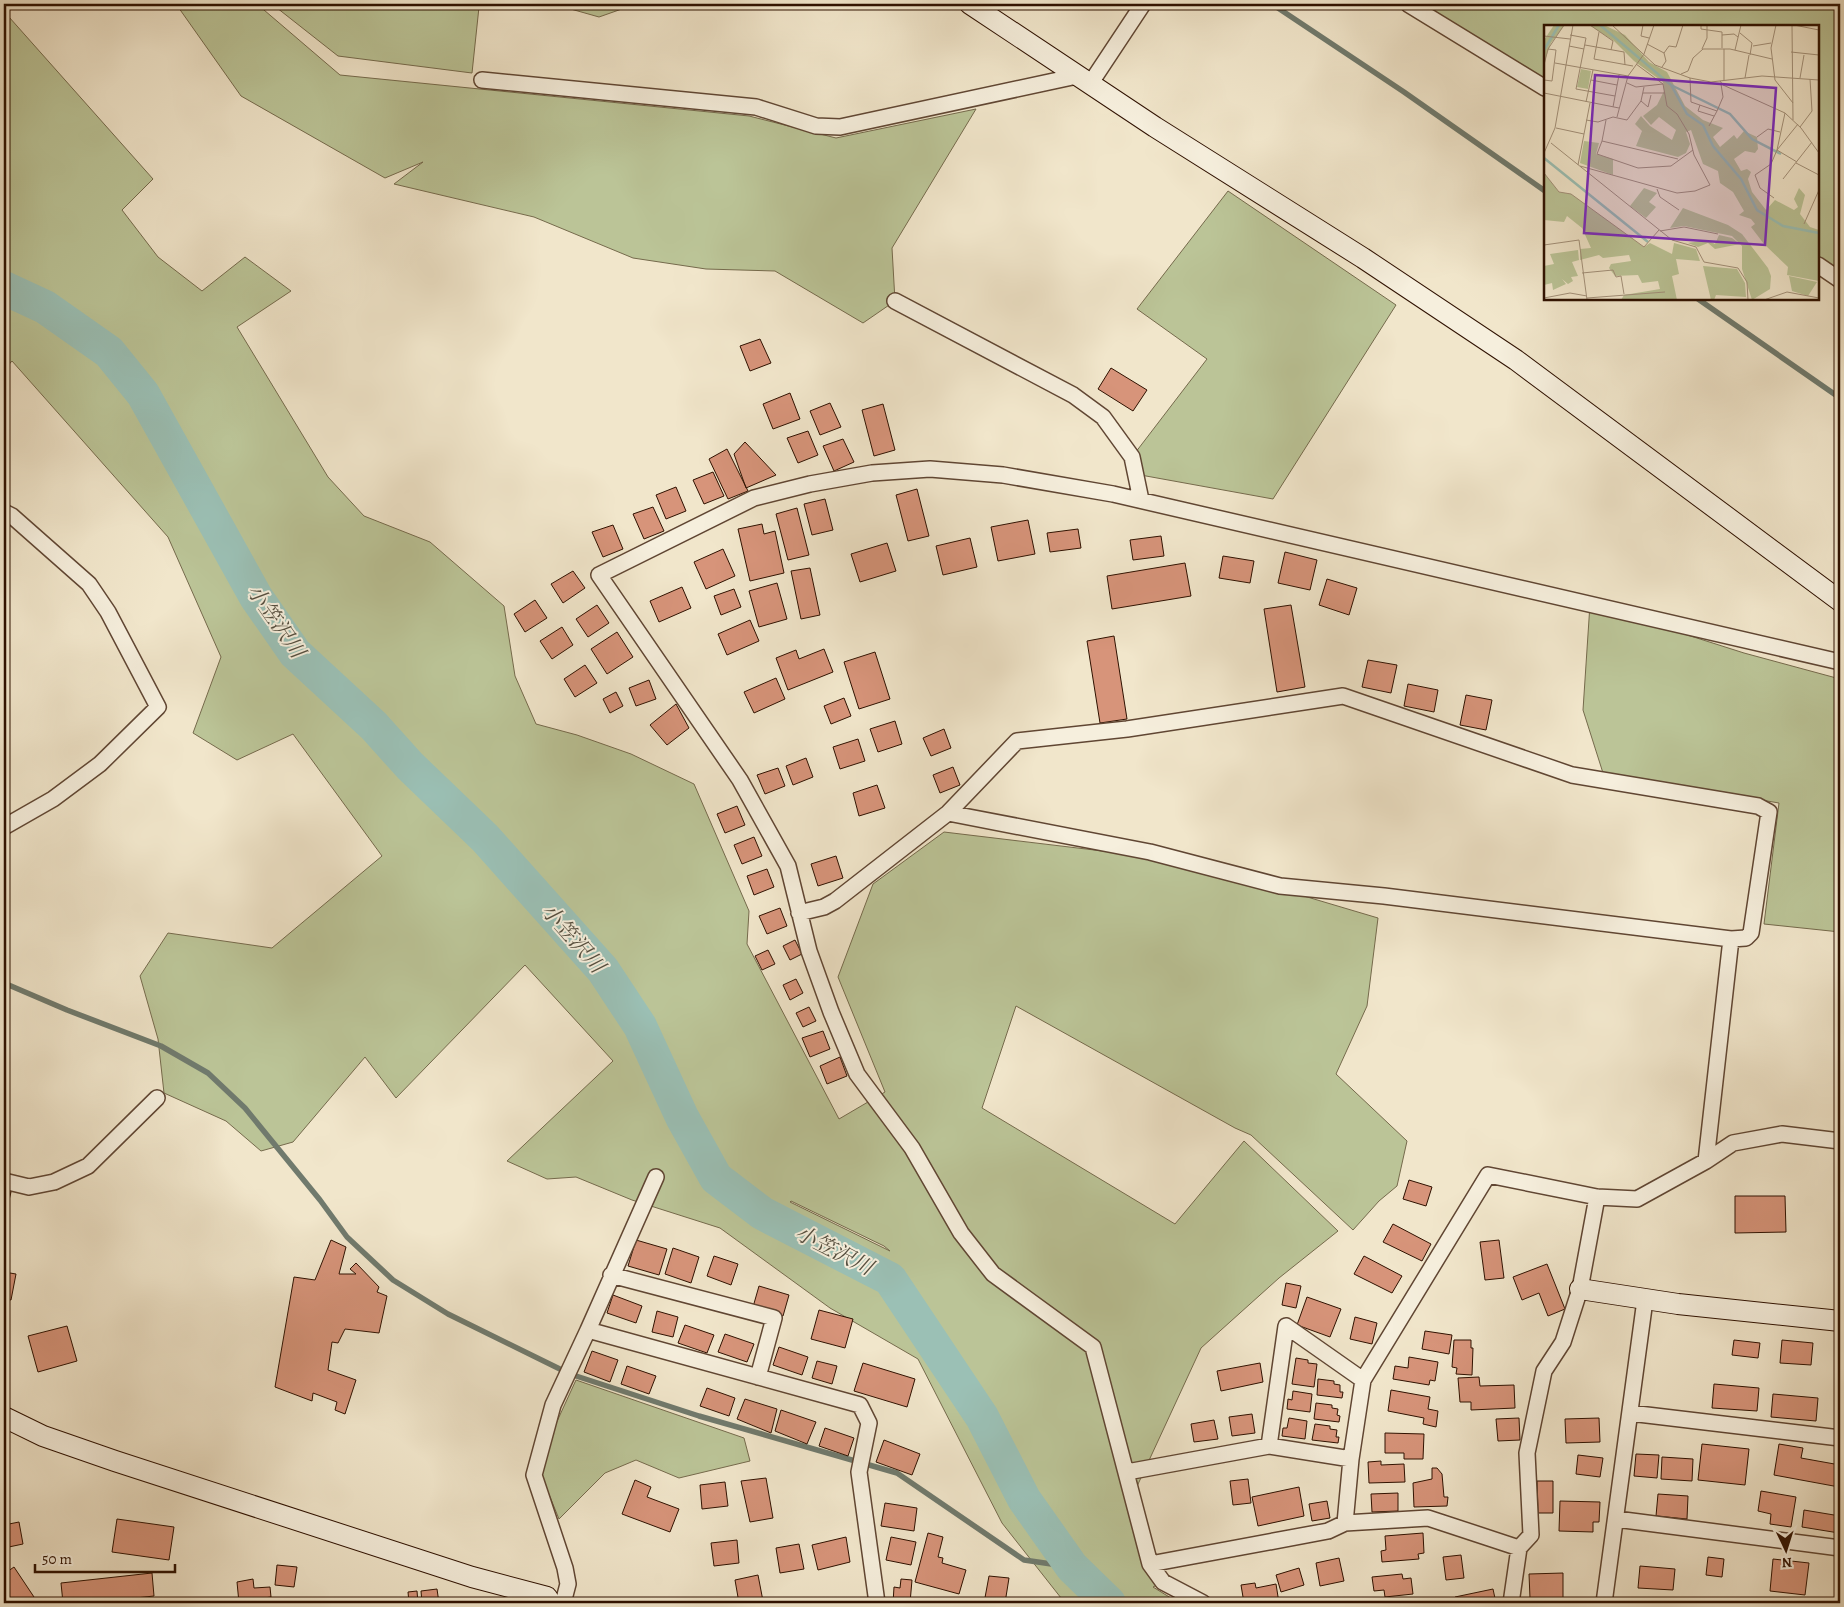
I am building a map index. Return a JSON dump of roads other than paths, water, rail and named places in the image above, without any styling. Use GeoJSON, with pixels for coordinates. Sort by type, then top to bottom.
{"type":"FeatureCollection","features":[{"type":"Feature","properties":{"kind":"street"},"geometry":{"type":"LineString","coordinates":[[970,4],[1155,127],[1363,258],[1516,360],[1840,601]]}},
{"type":"Feature","properties":{"kind":"street"},"geometry":{"type":"LineString","coordinates":[[482,80],[756,107],[816,126],[840,127],[1084,80],[1143,4]]}},
{"type":"Feature","properties":{"kind":"street"},"geometry":{"type":"LineString","coordinates":[[1408,4],[1544,87]]}},
{"type":"Feature","properties":{"kind":"street"},"geometry":{"type":"LineString","coordinates":[[1819,266],[1840,280]]}},
{"type":"Feature","properties":{"kind":"street"},"geometry":{"type":"LineString","coordinates":[[896,302],[1073,395],[1104,417],[1132,457],[1141,500]]}},
{"type":"Feature","properties":{"kind":"street"},"geometry":{"type":"LineString","coordinates":[[1203,1603],[1163,1582],[1150,1564],[1093,1347],[993,1274],[961,1233],[912,1148],[857,1074],[830,1012],[809,951],[788,866],[740,780],[599,575],[754,498],[810,484],[872,473],[930,469],[1004,475],[1114,494],[1840,662]]}},
{"type":"Feature","properties":{"kind":"street"},"geometry":{"type":"LineString","coordinates":[[4,512],[12,516],[89,584],[108,612],[158,707],[100,764],[53,799],[4,827]]}},
{"type":"Feature","properties":{"kind":"street"},"geometry":{"type":"LineString","coordinates":[[800,913],[824,907],[835,901],[948,813],[1017,740],[1127,729],[1343,696],[1572,775],[1758,806],[1769,812],[1751,933],[1746,938],[1731,939],[1280,886],[1150,852],[948,813]]}},
{"type":"Feature","properties":{"kind":"street"},"geometry":{"type":"LineString","coordinates":[[1706,1160],[1731,939]]}},
{"type":"Feature","properties":{"kind":"street"},"geometry":{"type":"LineString","coordinates":[[4,1181],[29,1187],[54,1182],[88,1166],[157,1098]]}},
{"type":"Feature","properties":{"kind":"street"},"geometry":{"type":"LineString","coordinates":[[1344,1524],[1351,1459],[1363,1380],[1488,1175],[1597,1197],[1637,1199],[1733,1143],[1782,1134],[1840,1141]]}},
{"type":"Feature","properties":{"kind":"street"},"geometry":{"type":"LineString","coordinates":[[563,1603],[568,1584],[566,1568],[534,1475],[553,1405],[656,1177]]}},
{"type":"Feature","properties":{"kind":"street"},"geometry":{"type":"LineString","coordinates":[[1511,1603],[1520,1548],[1531,1535],[1527,1454],[1544,1371],[1563,1342],[1580,1290],[1597,1197]]}},
{"type":"Feature","properties":{"kind":"street"},"geometry":{"type":"LineString","coordinates":[[611,1275],[774,1318],[758,1377]]}},
{"type":"Feature","properties":{"kind":"street"},"geometry":{"type":"LineString","coordinates":[[1580,1290],[1646,1300],[1840,1321]]}},
{"type":"Feature","properties":{"kind":"street"},"geometry":{"type":"LineString","coordinates":[[1604,1603],[1646,1300]]}},
{"type":"Feature","properties":{"kind":"street"},"geometry":{"type":"LineString","coordinates":[[1270,1446],[1286,1326],[1363,1380]]}},
{"type":"Feature","properties":{"kind":"street"},"geometry":{"type":"LineString","coordinates":[[588,1330],[860,1404],[869,1422],[859,1472],[877,1603]]}},
{"type":"Feature","properties":{"kind":"street"},"geometry":{"type":"LineString","coordinates":[[1630,1413],[1840,1438]]}},
{"type":"Feature","properties":{"kind":"street"},"geometry":{"type":"LineString","coordinates":[[4,1417],[43,1436],[472,1577],[547,1597],[551,1603]]}},
{"type":"Feature","properties":{"kind":"street"},"geometry":{"type":"LineString","coordinates":[[1127,1472],[1270,1446],[1351,1459]]}},
{"type":"Feature","properties":{"kind":"street"},"geometry":{"type":"LineString","coordinates":[[1150,1564],[1328,1531],[1344,1524],[1428,1518],[1520,1548]]}},
{"type":"Feature","properties":{"kind":"street"},"geometry":{"type":"LineString","coordinates":[[1616,1520],[1840,1548]]}},
{"type":"Feature","properties":{"kind":"waterway"},"geometry":{"type":"LineString","coordinates":[[1272,4],[1404,92],[1544,190]]}},
{"type":"Feature","properties":{"kind":"waterway","name":"小笠沢川"},"geometry":{"type":"LineString","coordinates":[[4,288],[45,307],[109,352],[143,394],[256,597],[295,653],[374,726],[410,766],[485,838],[603,970],[640,1026],[682,1117],[716,1178],[762,1213],[890,1279],[982,1417],[1024,1499],[1072,1567],[1109,1603]]}},
{"type":"Feature","properties":{"kind":"waterway"},"geometry":{"type":"LineString","coordinates":[[1699,300],[1840,398]]}},
{"type":"Feature","properties":{"kind":"waterway"},"geometry":{"type":"LineString","coordinates":[[4,983],[67,1010],[161,1046],[208,1073],[245,1108],[320,1200],[347,1237],[393,1280],[448,1314],[570,1374],[699,1416],[897,1473],[1024,1560],[1072,1567]]}}]}
